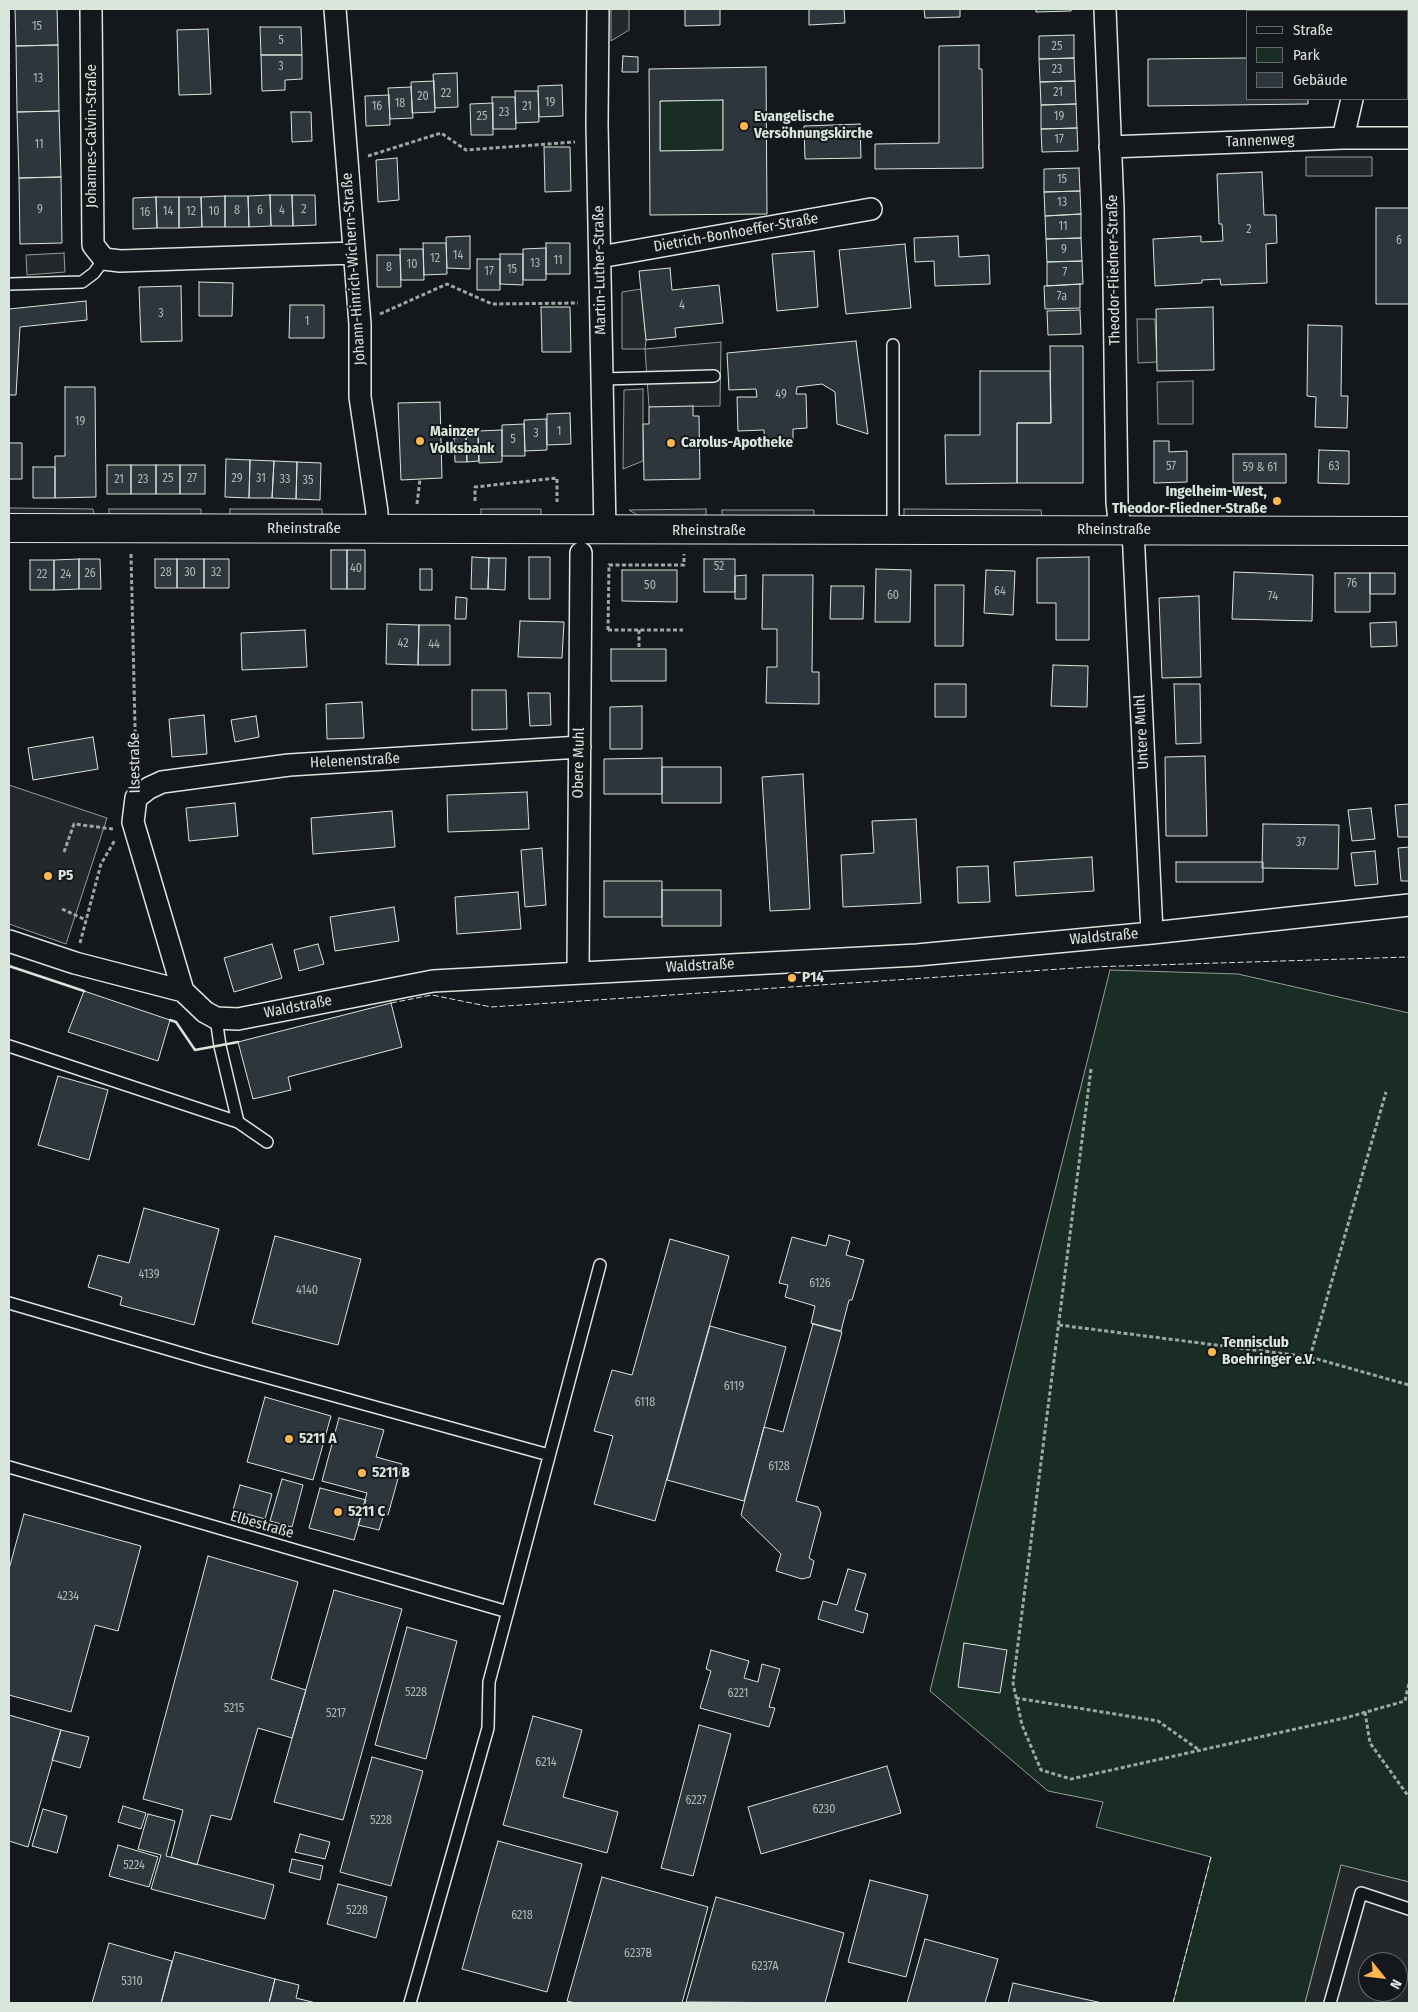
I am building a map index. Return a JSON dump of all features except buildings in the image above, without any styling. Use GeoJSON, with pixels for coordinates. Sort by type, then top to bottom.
{"type":"FeatureCollection","features":[{"type":"Feature","properties":{"kind":"main road","name":"Rheinstraße"},"geometry":{"type":"LineString","coordinates":[[9,528],[1409,531]]}},
{"type":"Feature","properties":{"kind":"street","name":"Johannes-Calvin-Straße"},"geometry":{"type":"LineString","coordinates":[[91,9],[93,245],[104,259]]}},
{"type":"Feature","properties":{"kind":"street","name":"Johann-Hinrich-Wichern-Straße"},"geometry":{"type":"LineString","coordinates":[[335,9],[360,324],[360,397],[377,512],[376,529]]}},
{"type":"Feature","properties":{"kind":"street","name":"Martin-Luther-Straße"},"geometry":{"type":"LineString","coordinates":[[598,9],[598,141],[606,530]]}},
{"type":"Feature","properties":{"kind":"street","name":"Theodor-Fliedner-Straße"},"geometry":{"type":"LineString","coordinates":[[1105,9],[1114,266],[1117,502],[1126,530]]}},
{"type":"Feature","properties":{"kind":"street"},"geometry":{"type":"LineString","coordinates":[[1343,138],[1352,100]]}},
{"type":"Feature","properties":{"kind":"street","name":"Tannenweg"},"geometry":{"type":"LineString","coordinates":[[1110,147],[1343,138],[1409,138]]}},
{"type":"Feature","properties":{"kind":"street","name":"Dietrich-Bonhoeffer-Straße"},"geometry":{"type":"LineString","coordinates":[[600,257],[871,209]]}},
{"type":"Feature","properties":{"kind":"street"},"geometry":{"type":"LineString","coordinates":[[104,259],[120,261],[354,252]]}},
{"type":"Feature","properties":{"kind":"street","name":"Untere Muhl"},"geometry":{"type":"LineString","coordinates":[[1126,530],[1152,933]]}},
{"type":"Feature","properties":{"kind":"street","name":"Obere Muhl"},"geometry":{"type":"LineString","coordinates":[[578,972],[581,553]]}},
{"type":"Feature","properties":{"kind":"street","name":"Helenenstraße"},"geometry":{"type":"LineString","coordinates":[[136,798],[149,788],[162,782],[289,765],[580,748]]}},
{"type":"Feature","properties":{"kind":"street","name":"Ilsestraße"},"geometry":{"type":"LineString","coordinates":[[136,798],[127,826],[182,991]]}},
{"type":"Feature","properties":{"kind":"street","name":"Waldstraße"},"geometry":{"type":"LineString","coordinates":[[216,1018],[238,1019],[433,981],[917,955],[1152,933],[1409,904]]}},
{"type":"Feature","properties":{"kind":"street"},"geometry":{"type":"LineString","coordinates":[[9,941],[75,963],[182,991],[205,1012],[216,1018]]}},
{"type":"Feature","properties":{"kind":"lane"},"geometry":{"type":"LineString","coordinates":[[9,284],[82,282],[94,273],[104,259]]}},
{"type":"Feature","properties":{"kind":"lane"},"geometry":{"type":"LineString","coordinates":[[893,345],[893,531]]}},
{"type":"Feature","properties":{"kind":"lane"},"geometry":{"type":"LineString","coordinates":[[602,379],[714,376]]}},
{"type":"Feature","properties":{"kind":"lane"},"geometry":{"type":"LineString","coordinates":[[216,1018],[220,1046],[238,1122]]}},
{"type":"Feature","properties":{"kind":"lane"},"geometry":{"type":"LineString","coordinates":[[9,1046],[238,1122],[267,1142]]}},
{"type":"Feature","properties":{"kind":"lane"},"geometry":{"type":"LineString","coordinates":[[410,2003],[488,1728],[489,1682],[600,1265]]}},
{"type":"Feature","properties":{"kind":"lane"},"geometry":{"type":"LineString","coordinates":[[9,1303],[208,1361],[549,1455]]}},
{"type":"Feature","properties":{"kind":"lane","name":"Elbestraße"},"geometry":{"type":"LineString","coordinates":[[9,1467],[508,1612]]}},
{"type":"Feature","properties":{"kind":"lane"},"geometry":{"type":"LineString","coordinates":[[1330,2003],[1361,1893],[1409,1909]]}},
{"type":"Feature","properties":{"kind":"path"},"geometry":{"type":"LineString","coordinates":[[347,162],[441,133],[466,150],[598,141]]}},
{"type":"Feature","properties":{"kind":"path"},"geometry":{"type":"LineString","coordinates":[[360,324],[447,284],[492,304],[601,303]]}},
{"type":"Feature","properties":{"kind":"path"},"geometry":{"type":"LineString","coordinates":[[476,501],[475,487],[557,478],[557,502]]}},
{"type":"Feature","properties":{"kind":"path"},"geometry":{"type":"LineString","coordinates":[[416,512],[420,479]]}},
{"type":"Feature","properties":{"kind":"path","name":"Ilsestraße"},"geometry":{"type":"LineString","coordinates":[[132,528],[130,566],[136,798]]}},
{"type":"Feature","properties":{"kind":"path"},"geometry":{"type":"LineString","coordinates":[[608,630],[609,565],[684,565]]}},
{"type":"Feature","properties":{"kind":"path"},"geometry":{"type":"LineString","coordinates":[[580,629],[684,630]]}},
{"type":"Feature","properties":{"kind":"path"},"geometry":{"type":"LineString","coordinates":[[639,630],[639,649]]}},
{"type":"Feature","properties":{"kind":"path"},"geometry":{"type":"LineString","coordinates":[[64,852],[74,824],[127,826]]}},
{"type":"Feature","properties":{"kind":"path"},"geometry":{"type":"LineString","coordinates":[[75,963],[101,864],[127,826]]}},
{"type":"Feature","properties":{"kind":"path"},"geometry":{"type":"LineString","coordinates":[[62,909],[86,920]]}},
{"type":"Feature","properties":{"kind":"path"},"geometry":{"type":"LineString","coordinates":[[1091,1069],[1014,1683],[1022,1725],[1041,1770],[1071,1779],[1365,1712],[1405,1701],[1409,1684]]}},
{"type":"Feature","properties":{"kind":"path"},"geometry":{"type":"LineString","coordinates":[[1310,1357],[1386,1092]]}},
{"type":"Feature","properties":{"kind":"path"},"geometry":{"type":"LineString","coordinates":[[1059,1325],[1310,1357],[1409,1385]]}},
{"type":"Feature","properties":{"kind":"path"},"geometry":{"type":"LineString","coordinates":[[1016,1698],[1158,1721],[1199,1750]]}},
{"type":"Feature","properties":{"kind":"path"},"geometry":{"type":"LineString","coordinates":[[1365,1712],[1370,1743],[1409,1796]]}},
{"type":"Feature","properties":{"kind":"green space"},"geometry":{"type":"Polygon","coordinates":[[[723,100],[723,150],[660,151],[660,101],[723,100]]]}},
{"type":"Feature","properties":{"kind":"green space","name":"Tennisclub Boehringer e.V."},"geometry":{"type":"Polygon","coordinates":[[[1110,970],[1238,974],[1409,1013],[1409,1882],[1341,1866],[1305,2003],[1173,2003],[1211,1857],[1096,1827],[1103,1802],[1048,1791],[930,1691],[1110,970]]]}},
{"type":"Feature","properties":{"kind":"shaded area"},"geometry":{"type":"Polygon","coordinates":[[[611,9],[629,9],[629,30],[611,41],[611,9]]]}},
{"type":"Feature","properties":{"kind":"shaded area"},"geometry":{"type":"Polygon","coordinates":[[[1306,157],[1372,157],[1372,176],[1306,176],[1306,157]]]}},
{"type":"Feature","properties":{"kind":"shaded area"},"geometry":{"type":"Polygon","coordinates":[[[64,253],[65,272],[27,275],[26,255],[64,253]]]}},
{"type":"Feature","properties":{"kind":"shaded area"},"geometry":{"type":"Polygon","coordinates":[[[641,289],[646,340],[645,349],[622,349],[622,292],[641,289]]]}},
{"type":"Feature","properties":{"kind":"shaded area"},"geometry":{"type":"Polygon","coordinates":[[[1137,319],[1155,319],[1157,362],[1138,363],[1137,319]]]}},
{"type":"Feature","properties":{"kind":"shaded area"},"geometry":{"type":"Polygon","coordinates":[[[721,342],[720,406],[649,407],[645,349],[721,342]]]}},
{"type":"Feature","properties":{"kind":"shaded area"},"geometry":{"type":"Polygon","coordinates":[[[1193,381],[1193,424],[1158,424],[1157,382],[1193,381]]]}},
{"type":"Feature","properties":{"kind":"shaded area"},"geometry":{"type":"Polygon","coordinates":[[[643,389],[643,461],[623,469],[624,390],[643,389]]]}},
{"type":"Feature","properties":{"kind":"shaded area"},"geometry":{"type":"Polygon","coordinates":[[[9,508],[93,509],[94,516],[9,515],[9,508]]]}},
{"type":"Feature","properties":{"kind":"shaded area"},"geometry":{"type":"Polygon","coordinates":[[[109,509],[201,509],[201,516],[109,516],[109,509]]]}},
{"type":"Feature","properties":{"kind":"shaded area"},"geometry":{"type":"Polygon","coordinates":[[[230,509],[322,509],[322,516],[230,516],[230,509]]]}},
{"type":"Feature","properties":{"kind":"shaded area"},"geometry":{"type":"Polygon","coordinates":[[[481,509],[541,509],[541,516],[481,516],[481,509]]]}},
{"type":"Feature","properties":{"kind":"shaded area"},"geometry":{"type":"Polygon","coordinates":[[[706,509],[706,516],[639,516],[629,510],[706,509]]]}},
{"type":"Feature","properties":{"kind":"shaded area"},"geometry":{"type":"Polygon","coordinates":[[[904,509],[1041,510],[1042,517],[904,516],[904,509]]]}},
{"type":"Feature","properties":{"kind":"shaded area"},"geometry":{"type":"Polygon","coordinates":[[[722,510],[814,510],[814,516],[722,516],[722,510]]]}},
{"type":"Feature","properties":{"kind":"shaded area","name":"P5"},"geometry":{"type":"Polygon","coordinates":[[[9,785],[107,818],[66,944],[9,924],[9,785]]]}},
{"type":"Feature","properties":{"kind":"shaded area"},"geometry":{"type":"Polygon","coordinates":[[[1341,1865],[1409,1882],[1409,2003],[1305,2003],[1341,1865]]]}},
{"type":"Feature","properties":{"kind":"fence"},"geometry":{"type":"LineString","coordinates":[[391,1003],[432,995],[491,1007],[1090,967],[1409,957]]}},
{"type":"Feature","properties":{"kind":"fence"},"geometry":{"type":"LineString","coordinates":[[1173,2003],[1211,1857]]}},
{"type":"Feature","properties":{"kind":"wall"},"geometry":{"type":"LineString","coordinates":[[9,966],[84,991]]}},
{"type":"Feature","properties":{"kind":"wall"},"geometry":{"type":"LineString","coordinates":[[170,1020],[176,1022],[195,1050],[238,1042]]}},
{"type":"Feature","properties":{"kind":"place","name":"Evangelische Versöhnungskirche"},"geometry":{"type":"Point","coordinates":[744,126]}},
{"type":"Feature","properties":{"kind":"place","name":"Mainzer Volksbank"},"geometry":{"type":"Point","coordinates":[420,441]}},
{"type":"Feature","properties":{"kind":"place","name":"Carolus-Apotheke"},"geometry":{"type":"Point","coordinates":[671,443]}},
{"type":"Feature","properties":{"kind":"place","name":"Ingelheim-West, Theodor-Fliedner-Straße"},"geometry":{"type":"Point","coordinates":[1277,501]}},
{"type":"Feature","properties":{"kind":"place","name":"P5"},"geometry":{"type":"Point","coordinates":[48,876]}},
{"type":"Feature","properties":{"kind":"place","name":"P14"},"geometry":{"type":"Point","coordinates":[792,978]}},
{"type":"Feature","properties":{"kind":"place","name":"Tennisclub Boehringer e.V."},"geometry":{"type":"Point","coordinates":[1212,1352]}},
{"type":"Feature","properties":{"kind":"place","name":"5211 A"},"geometry":{"type":"Point","coordinates":[289,1439]}},
{"type":"Feature","properties":{"kind":"place","name":"5211 B"},"geometry":{"type":"Point","coordinates":[362,1473]}},
{"type":"Feature","properties":{"kind":"place","name":"5211 C"},"geometry":{"type":"Point","coordinates":[338,1512]}}]}
